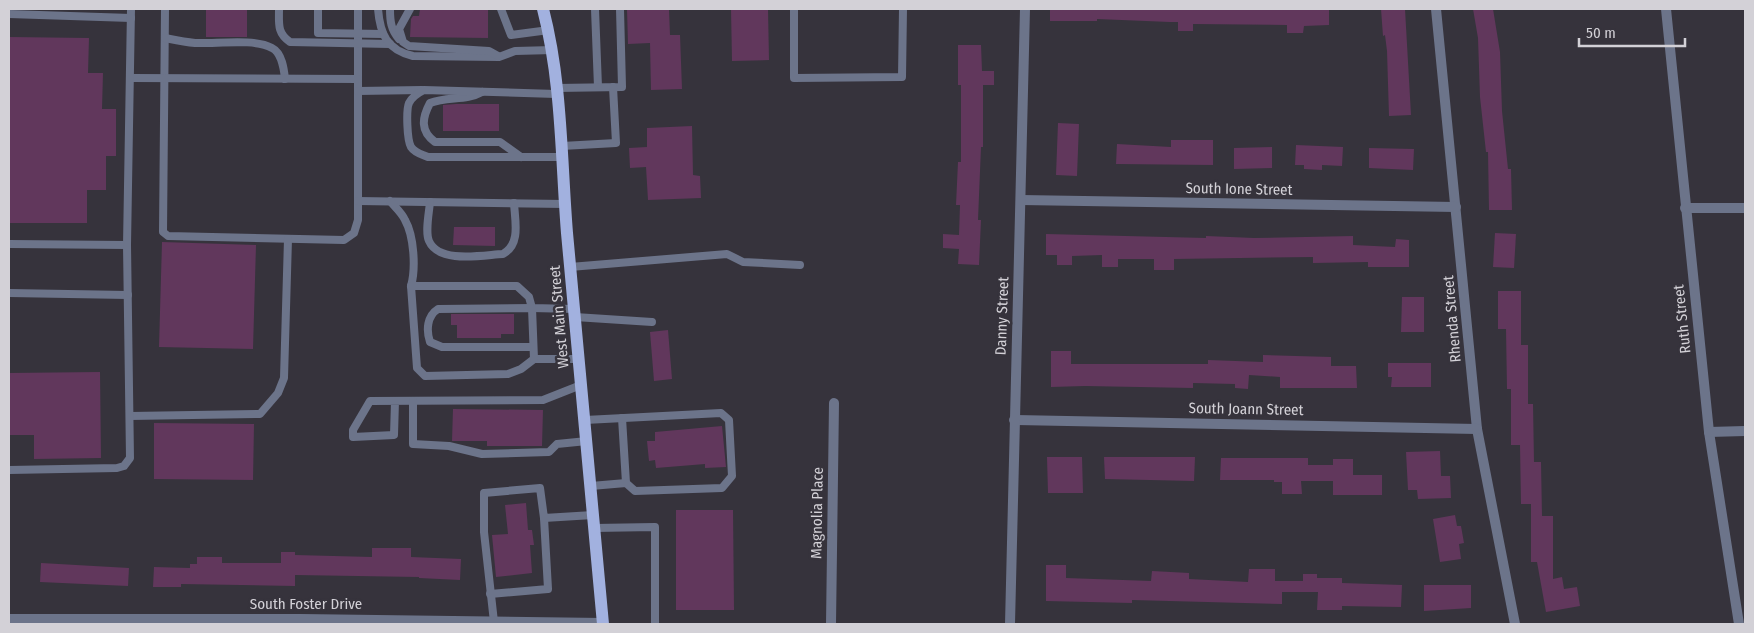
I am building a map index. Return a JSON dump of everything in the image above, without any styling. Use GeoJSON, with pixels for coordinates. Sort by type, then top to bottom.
{"type":"FeatureCollection","features":[{"type":"Feature","properties":{"kind":"main road","name":"West Main Street"},"geometry":{"type":"LineString","coordinates":[[543,9],[553,50],[578,359],[603,624]]}},
{"type":"Feature","properties":{"kind":"street","name":"Danny Street"},"geometry":{"type":"LineString","coordinates":[[1010,624],[1025,9]]}},
{"type":"Feature","properties":{"kind":"street","name":"Rhenda Street"},"geometry":{"type":"LineString","coordinates":[[1436,9],[1477,429],[1515,624]]}},
{"type":"Feature","properties":{"kind":"street","name":"Ruth Street"},"geometry":{"type":"LineString","coordinates":[[1666,9],[1709,432],[1739,624]]}},
{"type":"Feature","properties":{"kind":"street","name":"South Ione Street"},"geometry":{"type":"LineString","coordinates":[[1021,200],[1456,207]]}},
{"type":"Feature","properties":{"kind":"street"},"geometry":{"type":"LineString","coordinates":[[1685,208],[1745,208]]}},
{"type":"Feature","properties":{"kind":"street","name":"Magnolia Place"},"geometry":{"type":"LineString","coordinates":[[831,624],[834,403]]}},
{"type":"Feature","properties":{"kind":"street","name":"South Joann Street"},"geometry":{"type":"LineString","coordinates":[[1014,420],[1477,429]]}},
{"type":"Feature","properties":{"kind":"street"},"geometry":{"type":"LineString","coordinates":[[1709,432],[1745,432]]}},
{"type":"Feature","properties":{"kind":"street","name":"South Foster Drive"},"geometry":{"type":"LineString","coordinates":[[11,621],[603,624]]}},
{"type":"Feature","properties":{"kind":"lane"},"geometry":{"type":"LineString","coordinates":[[9,470],[124,466],[130,458],[127,245],[131,9]]}},
{"type":"Feature","properties":{"kind":"lane"},"geometry":{"type":"LineString","coordinates":[[165,9],[162,232],[168,236],[344,240],[354,233],[358,220],[358,9]]}},
{"type":"Feature","properties":{"kind":"lane"},"geometry":{"type":"LineString","coordinates":[[279,9],[278,30],[290,42],[390,44]]}},
{"type":"Feature","properties":{"kind":"lane"},"geometry":{"type":"LineString","coordinates":[[314,43],[318,32],[318,9]]}},
{"type":"Feature","properties":{"kind":"lane"},"geometry":{"type":"LineString","coordinates":[[378,9],[383,34],[399,53],[413,56],[499,57],[515,52],[553,50]]}},
{"type":"Feature","properties":{"kind":"lane"},"geometry":{"type":"LineString","coordinates":[[390,9],[393,31],[403,42],[414,48],[489,51],[499,57]]}},
{"type":"Feature","properties":{"kind":"lane"},"geometry":{"type":"LineString","coordinates":[[403,42],[399,29],[410,9]]}},
{"type":"Feature","properties":{"kind":"lane"},"geometry":{"type":"LineString","coordinates":[[501,9],[511,34],[549,30]]}},
{"type":"Feature","properties":{"kind":"lane"},"geometry":{"type":"LineString","coordinates":[[358,91],[557,91],[622,87],[620,9]]}},
{"type":"Feature","properties":{"kind":"lane"},"geometry":{"type":"LineString","coordinates":[[794,9],[794,78],[902,77],[903,9]]}},
{"type":"Feature","properties":{"kind":"lane"},"geometry":{"type":"LineString","coordinates":[[593,10],[598,87]]}},
{"type":"Feature","properties":{"kind":"lane"},"geometry":{"type":"LineString","coordinates":[[9,14],[131,18]]}},
{"type":"Feature","properties":{"kind":"lane"},"geometry":{"type":"LineString","coordinates":[[318,32],[383,34]]}},
{"type":"Feature","properties":{"kind":"lane"},"geometry":{"type":"LineString","coordinates":[[164,38],[195,43],[260,44],[273,48],[281,60],[285,79]]}},
{"type":"Feature","properties":{"kind":"lane"},"geometry":{"type":"LineString","coordinates":[[131,78],[358,79]]}},
{"type":"Feature","properties":{"kind":"lane"},"geometry":{"type":"LineString","coordinates":[[424,90],[416,94],[409,104],[407,126],[410,145],[418,154],[428,157],[521,157],[616,143],[613,87]]}},
{"type":"Feature","properties":{"kind":"lane"},"geometry":{"type":"LineString","coordinates":[[484,91],[473,98],[440,99],[430,103],[423,125],[426,136],[435,142],[500,142],[521,157]]}},
{"type":"Feature","properties":{"kind":"lane"},"geometry":{"type":"LineString","coordinates":[[358,200],[565,204]]}},
{"type":"Feature","properties":{"kind":"lane"},"geometry":{"type":"LineString","coordinates":[[390,201],[405,220],[410,237],[416,368],[425,376],[508,374],[521,369],[534,358],[578,359]]}},
{"type":"Feature","properties":{"kind":"lane"},"geometry":{"type":"LineString","coordinates":[[430,202],[428,240],[435,250],[447,256],[503,254],[511,250],[515,242],[514,203]]}},
{"type":"Feature","properties":{"kind":"lane"},"geometry":{"type":"LineString","coordinates":[[130,416],[260,414],[270,405],[284,378],[288,239]]}},
{"type":"Feature","properties":{"kind":"lane"},"geometry":{"type":"LineString","coordinates":[[9,244],[127,245]]}},
{"type":"Feature","properties":{"kind":"lane"},"geometry":{"type":"LineString","coordinates":[[570,267],[727,254],[743,262],[800,265]]}},
{"type":"Feature","properties":{"kind":"lane"},"geometry":{"type":"LineString","coordinates":[[411,286],[517,286],[529,297],[532,308],[534,358]]}},
{"type":"Feature","properties":{"kind":"lane"},"geometry":{"type":"LineString","coordinates":[[9,293],[128,295]]}},
{"type":"Feature","properties":{"kind":"lane"},"geometry":{"type":"LineString","coordinates":[[533,347],[442,347],[430,342],[428,335],[430,318],[432,313],[438,309],[532,308],[652,322]]}},
{"type":"Feature","properties":{"kind":"lane"},"geometry":{"type":"LineString","coordinates":[[395,401],[394,435],[353,438],[353,430],[370,401],[542,400],[581,385]]}},
{"type":"Feature","properties":{"kind":"lane"},"geometry":{"type":"LineString","coordinates":[[413,401],[413,444],[449,446],[482,454],[549,452],[557,444],[587,441]]}},
{"type":"Feature","properties":{"kind":"lane"},"geometry":{"type":"LineString","coordinates":[[585,420],[622,418],[721,413],[728,420],[732,476],[722,488],[635,491],[626,483],[622,418]]}},
{"type":"Feature","properties":{"kind":"lane"},"geometry":{"type":"LineString","coordinates":[[591,486],[626,483]]}},
{"type":"Feature","properties":{"kind":"lane"},"geometry":{"type":"LineString","coordinates":[[490,594],[548,589],[544,518],[540,488],[484,493],[484,532],[490,594],[494,622]]}},
{"type":"Feature","properties":{"kind":"lane"},"geometry":{"type":"LineString","coordinates":[[544,518],[655,527],[655,624]]}},
{"type":"Feature","properties":{"kind":"building"},"geometry":{"type":"Polygon","coordinates":[[[206,9],[247,9],[247,37],[206,37],[206,9]]]}},
{"type":"Feature","properties":{"kind":"building"},"geometry":{"type":"Polygon","coordinates":[[[420,9],[488,9],[488,38],[410,37],[411,19],[413,16],[419,16],[420,9]]]}},
{"type":"Feature","properties":{"kind":"building"},"geometry":{"type":"Polygon","coordinates":[[[627,9],[669,9],[670,35],[680,35],[682,89],[651,90],[650,43],[628,44],[627,9]]]}},
{"type":"Feature","properties":{"kind":"building"},"geometry":{"type":"Polygon","coordinates":[[[731,9],[768,9],[769,60],[732,61],[731,9]]]}},
{"type":"Feature","properties":{"kind":"building"},"geometry":{"type":"Polygon","coordinates":[[[1050,9],[1329,9],[1329,25],[1304,26],[1303,33],[1287,33],[1287,25],[1193,24],[1193,31],[1178,31],[1178,22],[1097,19],[1097,21],[1050,21],[1050,9]]]}},
{"type":"Feature","properties":{"kind":"building"},"geometry":{"type":"Polygon","coordinates":[[[1381,9],[1405,9],[1411,115],[1389,116],[1387,51],[1385,35],[1383,36],[1381,9]]]}},
{"type":"Feature","properties":{"kind":"building"},"geometry":{"type":"Polygon","coordinates":[[[1473,9],[1493,9],[1500,52],[1502,111],[1508,169],[1511,169],[1512,210],[1489,210],[1488,152],[1486,152],[1480,97],[1478,38],[1473,9]]]}},
{"type":"Feature","properties":{"kind":"building"},"geometry":{"type":"Polygon","coordinates":[[[9,37],[89,38],[88,73],[103,73],[102,109],[116,109],[116,156],[106,156],[106,190],[87,190],[87,223],[9,223],[9,37]]]}},
{"type":"Feature","properties":{"kind":"building"},"geometry":{"type":"Polygon","coordinates":[[[958,45],[981,45],[982,71],[994,71],[994,85],[983,85],[983,147],[981,147],[978,220],[981,220],[979,265],[958,264],[959,249],[943,248],[943,234],[959,235],[960,205],[956,205],[958,162],[961,162],[961,85],[958,85],[958,45]]]}},
{"type":"Feature","properties":{"kind":"building"},"geometry":{"type":"Polygon","coordinates":[[[499,104],[499,131],[443,131],[443,105],[499,104]]]}},
{"type":"Feature","properties":{"kind":"building"},"geometry":{"type":"Polygon","coordinates":[[[1058,123],[1079,124],[1077,176],[1056,175],[1058,123]]]}},
{"type":"Feature","properties":{"kind":"building"},"geometry":{"type":"Polygon","coordinates":[[[692,126],[693,175],[700,176],[701,198],[648,200],[646,167],[630,168],[629,148],[647,147],[647,128],[692,126]]]}},
{"type":"Feature","properties":{"kind":"building"},"geometry":{"type":"Polygon","coordinates":[[[1171,140],[1213,140],[1213,165],[1116,164],[1117,144],[1171,147],[1171,140]]]}},
{"type":"Feature","properties":{"kind":"building"},"geometry":{"type":"Polygon","coordinates":[[[1296,145],[1343,147],[1342,166],[1322,165],[1322,170],[1304,169],[1304,165],[1295,165],[1296,145]]]}},
{"type":"Feature","properties":{"kind":"building"},"geometry":{"type":"Polygon","coordinates":[[[1272,147],[1272,168],[1234,169],[1234,148],[1272,147]]]}},
{"type":"Feature","properties":{"kind":"building"},"geometry":{"type":"Polygon","coordinates":[[[1369,148],[1414,149],[1413,170],[1369,168],[1369,148]]]}},
{"type":"Feature","properties":{"kind":"building"},"geometry":{"type":"Polygon","coordinates":[[[454,227],[495,227],[495,246],[453,245],[454,227]]]}},
{"type":"Feature","properties":{"kind":"building"},"geometry":{"type":"Polygon","coordinates":[[[1495,233],[1516,234],[1514,268],[1493,267],[1495,233]]]}},
{"type":"Feature","properties":{"kind":"building"},"geometry":{"type":"Polygon","coordinates":[[[1046,234],[1206,238],[1206,236],[1254,238],[1353,236],[1353,245],[1395,247],[1396,239],[1409,240],[1409,267],[1368,267],[1368,262],[1313,263],[1313,257],[1174,259],[1174,270],[1154,270],[1154,259],[1118,259],[1118,267],[1102,267],[1102,255],[1072,256],[1072,265],[1057,265],[1057,255],[1046,255],[1046,234]]]}},
{"type":"Feature","properties":{"kind":"building"},"geometry":{"type":"Polygon","coordinates":[[[162,242],[256,245],[253,349],[159,347],[162,242]]]}},
{"type":"Feature","properties":{"kind":"building"},"geometry":{"type":"Polygon","coordinates":[[[1498,291],[1521,291],[1521,345],[1528,345],[1528,404],[1533,404],[1534,462],[1541,462],[1542,516],[1553,516],[1553,579],[1562,577],[1564,589],[1577,587],[1580,606],[1546,612],[1537,562],[1531,562],[1531,504],[1521,504],[1520,445],[1511,445],[1511,389],[1507,389],[1506,329],[1498,329],[1498,291]]]}},
{"type":"Feature","properties":{"kind":"building"},"geometry":{"type":"Polygon","coordinates":[[[1402,297],[1424,297],[1424,332],[1401,332],[1402,297]]]}},
{"type":"Feature","properties":{"kind":"building"},"geometry":{"type":"Polygon","coordinates":[[[451,314],[514,314],[514,334],[501,334],[501,338],[457,338],[457,325],[451,325],[451,314]]]}},
{"type":"Feature","properties":{"kind":"building"},"geometry":{"type":"Polygon","coordinates":[[[668,330],[672,379],[654,381],[650,332],[668,330]]]}},
{"type":"Feature","properties":{"kind":"building"},"geometry":{"type":"Polygon","coordinates":[[[1051,351],[1071,351],[1071,364],[1208,364],[1208,360],[1263,362],[1263,355],[1331,357],[1331,366],[1356,366],[1357,388],[1280,388],[1280,377],[1249,375],[1248,389],[1235,388],[1235,384],[1193,383],[1193,388],[1051,387],[1051,351]]]}},
{"type":"Feature","properties":{"kind":"building"},"geometry":{"type":"Polygon","coordinates":[[[1388,363],[1431,363],[1431,387],[1391,387],[1392,377],[1388,377],[1388,363]]]}},
{"type":"Feature","properties":{"kind":"building"},"geometry":{"type":"Polygon","coordinates":[[[100,372],[101,458],[34,459],[34,435],[9,435],[9,373],[100,372]]]}},
{"type":"Feature","properties":{"kind":"building"},"geometry":{"type":"Polygon","coordinates":[[[453,409],[543,410],[542,446],[487,446],[487,441],[452,441],[453,409]]]}},
{"type":"Feature","properties":{"kind":"building"},"geometry":{"type":"Polygon","coordinates":[[[154,423],[254,424],[253,480],[154,479],[154,423]]]}},
{"type":"Feature","properties":{"kind":"building"},"geometry":{"type":"Polygon","coordinates":[[[722,426],[726,467],[705,468],[705,464],[656,468],[655,460],[649,461],[647,441],[655,441],[655,432],[722,426]]]}},
{"type":"Feature","properties":{"kind":"building"},"geometry":{"type":"Polygon","coordinates":[[[1440,451],[1441,476],[1450,476],[1451,498],[1418,499],[1417,490],[1408,490],[1406,452],[1440,451]]]}},
{"type":"Feature","properties":{"kind":"building"},"geometry":{"type":"Polygon","coordinates":[[[1047,457],[1082,457],[1083,493],[1048,493],[1047,457]]]}},
{"type":"Feature","properties":{"kind":"building"},"geometry":{"type":"Polygon","coordinates":[[[1104,457],[1195,457],[1194,481],[1105,479],[1104,457]]]}},
{"type":"Feature","properties":{"kind":"building"},"geometry":{"type":"Polygon","coordinates":[[[1221,458],[1308,458],[1308,465],[1333,465],[1333,459],[1353,459],[1353,475],[1382,475],[1382,495],[1333,495],[1333,481],[1301,481],[1302,494],[1282,494],[1282,482],[1274,482],[1274,480],[1220,480],[1221,458]]]}},
{"type":"Feature","properties":{"kind":"building"},"geometry":{"type":"Polygon","coordinates":[[[526,503],[528,530],[532,530],[534,545],[530,545],[532,573],[496,577],[492,535],[508,534],[505,505],[526,503]]]}},
{"type":"Feature","properties":{"kind":"building"},"geometry":{"type":"Polygon","coordinates":[[[676,510],[733,510],[734,610],[676,610],[676,510]]]}},
{"type":"Feature","properties":{"kind":"building"},"geometry":{"type":"Polygon","coordinates":[[[1455,515],[1457,526],[1461,526],[1464,543],[1459,544],[1461,559],[1440,562],[1433,519],[1455,515]]]}},
{"type":"Feature","properties":{"kind":"building"},"geometry":{"type":"Polygon","coordinates":[[[372,548],[411,548],[411,557],[461,559],[460,580],[419,577],[295,575],[295,586],[181,584],[181,587],[153,587],[154,567],[190,568],[190,564],[197,564],[197,557],[222,557],[222,563],[281,563],[281,552],[295,552],[295,555],[372,557],[372,548]]]}},
{"type":"Feature","properties":{"kind":"building"},"geometry":{"type":"Polygon","coordinates":[[[41,563],[129,568],[128,586],[40,582],[41,563]]]}},
{"type":"Feature","properties":{"kind":"building"},"geometry":{"type":"Polygon","coordinates":[[[1046,565],[1066,565],[1066,578],[1151,581],[1152,571],[1189,573],[1189,579],[1248,582],[1249,569],[1275,569],[1275,581],[1303,581],[1303,574],[1317,574],[1317,578],[1342,578],[1342,583],[1402,585],[1401,607],[1342,606],[1342,610],[1317,610],[1318,592],[1282,592],[1282,604],[1132,600],[1132,603],[1046,601],[1046,565]]]}},
{"type":"Feature","properties":{"kind":"building"},"geometry":{"type":"Polygon","coordinates":[[[1424,585],[1471,585],[1471,608],[1424,611],[1424,585]]]}}]}
